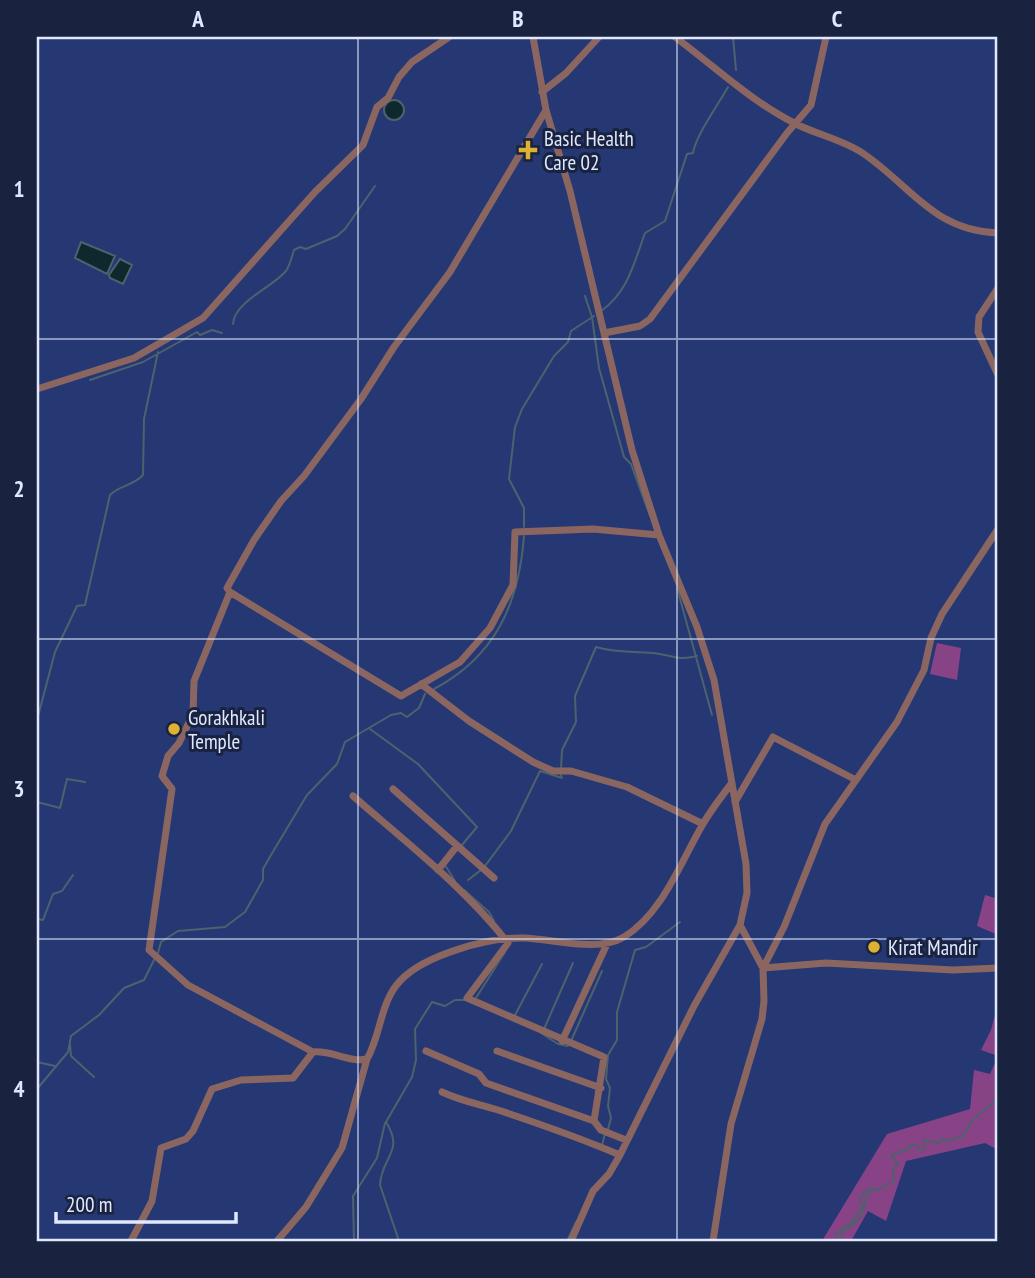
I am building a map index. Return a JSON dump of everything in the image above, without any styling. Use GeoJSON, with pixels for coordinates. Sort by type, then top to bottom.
{"type":"FeatureCollection","features":[{"type":"Feature","properties":{"kind":"street"},"geometry":{"type":"LineString","coordinates":[[37,389],[134,358],[204,318],[315,192],[363,145],[377,107],[388,98],[405,69],[449,37]]}},
{"type":"Feature","properties":{"kind":"street"},"geometry":{"type":"LineString","coordinates":[[533,37],[546,110],[632,450],[659,535],[697,627],[714,681],[747,883],[740,925],[694,1006],[620,1156],[609,1174],[593,1191],[571,1241]]}},
{"type":"Feature","properties":{"kind":"street"},"geometry":{"type":"LineString","coordinates":[[542,92],[566,74],[599,37]]}},
{"type":"Feature","properties":{"kind":"street"},"geometry":{"type":"LineString","coordinates":[[676,37],[730,80],[796,124],[864,154],[940,217],[961,228],[998,233]]}},
{"type":"Feature","properties":{"kind":"street"},"geometry":{"type":"LineString","coordinates":[[604,333],[640,326],[650,319],[811,105],[826,37]]}},
{"type":"Feature","properties":{"kind":"street"},"geometry":{"type":"LineString","coordinates":[[546,110],[450,272],[345,421],[254,540],[227,587],[230,592],[401,696],[460,662],[489,628],[513,585],[515,532],[593,529],[659,535]]}},
{"type":"Feature","properties":{"kind":"street"},"geometry":{"type":"LineString","coordinates":[[998,288],[979,317],[978,332],[998,375]]}},
{"type":"Feature","properties":{"kind":"street"},"geometry":{"type":"LineString","coordinates":[[713,1241],[731,1124],[762,1020],[763,968],[784,927],[825,824],[897,722],[924,670],[931,638],[943,614],[998,529]]}},
{"type":"Feature","properties":{"kind":"street"},"geometry":{"type":"LineString","coordinates":[[230,592],[194,681],[193,714],[179,743],[168,756],[162,776],[172,789],[163,836],[149,950],[188,985],[313,1052],[333,1052],[357,1061],[367,1059]]}},
{"type":"Feature","properties":{"kind":"street"},"geometry":{"type":"LineString","coordinates":[[421,684],[469,721],[533,762],[553,771],[571,771],[627,787],[703,824]]}},
{"type":"Feature","properties":{"kind":"street"},"geometry":{"type":"LineString","coordinates":[[735,802],[773,737],[856,780]]}},
{"type":"Feature","properties":{"kind":"street"},"geometry":{"type":"LineString","coordinates":[[277,1241],[306,1207],[342,1148],[367,1059],[376,1044],[381,1018],[398,983],[423,966],[461,949],[503,938],[607,944],[624,936],[642,922],[663,894],[703,824],[731,785]]}},
{"type":"Feature","properties":{"kind":"street"},"geometry":{"type":"LineString","coordinates":[[393,789],[494,878]]}},
{"type":"Feature","properties":{"kind":"street"},"geometry":{"type":"LineString","coordinates":[[353,796],[438,870],[496,926],[508,943],[467,998],[604,1057],[594,1121]]}},
{"type":"Feature","properties":{"kind":"street"},"geometry":{"type":"LineString","coordinates":[[438,870],[457,846]]}},
{"type":"Feature","properties":{"kind":"street"},"geometry":{"type":"LineString","coordinates":[[740,925],[763,968]]}},
{"type":"Feature","properties":{"kind":"street"},"geometry":{"type":"LineString","coordinates":[[562,1041],[607,944]]}},
{"type":"Feature","properties":{"kind":"street"},"geometry":{"type":"LineString","coordinates":[[763,968],[826,963],[953,970],[998,968]]}},
{"type":"Feature","properties":{"kind":"street"},"geometry":{"type":"LineString","coordinates":[[426,1051],[479,1074],[486,1083],[594,1121],[601,1130],[626,1140]]}},
{"type":"Feature","properties":{"kind":"street"},"geometry":{"type":"LineString","coordinates":[[497,1051],[601,1088]]}},
{"type":"Feature","properties":{"kind":"street"},"geometry":{"type":"LineString","coordinates":[[131,1241],[152,1201],[161,1148],[186,1139],[193,1131],[212,1089],[241,1080],[293,1078],[313,1052]]}},
{"type":"Feature","properties":{"kind":"street"},"geometry":{"type":"LineString","coordinates":[[442,1092],[468,1104],[488,1107],[571,1135],[620,1156]]}},
{"type":"Feature","properties":{"kind":"shaded area"},"geometry":{"type":"Polygon","coordinates":[[[394,100],[401,103],[404,110],[401,117],[394,120],[387,117],[384,110],[387,103],[394,100]]]}},
{"type":"Feature","properties":{"kind":"shaded area"},"geometry":{"type":"Polygon","coordinates":[[[81,242],[115,256],[107,274],[75,258],[81,242]]]}},
{"type":"Feature","properties":{"kind":"shaded area"},"geometry":{"type":"Polygon","coordinates":[[[120,259],[132,265],[123,284],[109,275],[120,259]]]}},
{"type":"Feature","properties":{"kind":"shaded area"},"geometry":{"type":"Polygon","coordinates":[[[937,643],[961,648],[957,680],[930,674],[937,643]]]}},
{"type":"Feature","properties":{"kind":"shaded area"},"geometry":{"type":"Polygon","coordinates":[[[985,895],[998,899],[998,935],[977,926],[985,895]]]}},
{"type":"Feature","properties":{"kind":"shaded area"},"geometry":{"type":"Polygon","coordinates":[[[998,1003],[998,1056],[981,1050],[991,1030],[998,1003]]]}},
{"type":"Feature","properties":{"kind":"shaded area"},"geometry":{"type":"Polygon","coordinates":[[[998,1056],[998,1150],[985,1143],[906,1161],[886,1221],[868,1211],[851,1241],[822,1241],[887,1134],[970,1109],[974,1070],[990,1074],[998,1056]]]}},
{"type":"Feature","properties":{"kind":"waterway"},"geometry":{"type":"LineString","coordinates":[[733,37],[736,70]]}},
{"type":"Feature","properties":{"kind":"waterway"},"geometry":{"type":"LineString","coordinates":[[601,311],[624,286],[645,233],[665,221],[687,154],[693,153],[703,129],[728,87]]}},
{"type":"Feature","properties":{"kind":"waterway"},"geometry":{"type":"LineString","coordinates":[[233,324],[240,309],[286,271],[294,250],[300,247],[306,249],[337,236],[345,229],[375,186]]}},
{"type":"Feature","properties":{"kind":"waterway"},"geometry":{"type":"LineString","coordinates":[[585,296],[592,317],[599,368],[624,457],[631,464],[650,516]]}},
{"type":"Feature","properties":{"kind":"waterway"},"geometry":{"type":"LineString","coordinates":[[524,527],[524,508],[509,479],[515,427],[522,409],[554,356],[568,342],[571,331],[594,316]]}},
{"type":"Feature","properties":{"kind":"waterway"},"geometry":{"type":"LineString","coordinates":[[90,380],[143,362],[197,332],[200,335],[212,330],[222,333]]}},
{"type":"Feature","properties":{"kind":"waterway"},"geometry":{"type":"LineString","coordinates":[[37,720],[55,652],[77,606],[85,605],[110,495],[143,475],[144,419],[158,352]]}},
{"type":"Feature","properties":{"kind":"waterway"},"geometry":{"type":"LineString","coordinates":[[434,689],[474,661],[500,625],[517,584],[524,536]]}},
{"type":"Feature","properties":{"kind":"waterway"},"geometry":{"type":"LineString","coordinates":[[677,588],[712,715]]}},
{"type":"Feature","properties":{"kind":"waterway"},"geometry":{"type":"LineString","coordinates":[[561,769],[562,750],[576,722],[575,696],[596,647],[679,658],[697,656]]}},
{"type":"Feature","properties":{"kind":"waterway"},"geometry":{"type":"LineString","coordinates":[[158,953],[161,942],[178,931],[225,927],[245,912],[263,880],[263,869],[271,855],[307,795],[337,764],[345,742],[391,715],[401,713],[407,717],[419,708],[425,694]]}},
{"type":"Feature","properties":{"kind":"waterway"},"geometry":{"type":"LineString","coordinates":[[370,729],[418,764],[477,827],[462,845]]}},
{"type":"Feature","properties":{"kind":"waterway"},"geometry":{"type":"LineString","coordinates":[[485,866],[511,831],[540,771],[562,778],[561,775]]}},
{"type":"Feature","properties":{"kind":"waterway"},"geometry":{"type":"LineString","coordinates":[[37,802],[60,808],[67,779],[85,782]]}},
{"type":"Feature","properties":{"kind":"waterway"},"geometry":{"type":"LineString","coordinates":[[445,865],[455,881]]}},
{"type":"Feature","properties":{"kind":"waterway"},"geometry":{"type":"LineString","coordinates":[[468,880],[481,870]]}},
{"type":"Feature","properties":{"kind":"waterway"},"geometry":{"type":"LineString","coordinates":[[37,919],[43,920],[53,894],[62,891],[73,875]]}},
{"type":"Feature","properties":{"kind":"waterway"},"geometry":{"type":"LineString","coordinates":[[464,890],[489,912],[494,921]]}},
{"type":"Feature","properties":{"kind":"waterway"},"geometry":{"type":"LineString","coordinates":[[608,1129],[611,1118],[608,1106],[610,1088],[606,1079],[608,1055],[617,1040],[617,1012],[635,950],[646,947],[680,922]]}},
{"type":"Feature","properties":{"kind":"waterway"},"geometry":{"type":"LineString","coordinates":[[476,998],[505,952]]}},
{"type":"Feature","properties":{"kind":"waterway"},"geometry":{"type":"LineString","coordinates":[[37,1089],[68,1052],[71,1036],[99,1015],[124,988],[144,980],[155,958]]}},
{"type":"Feature","properties":{"kind":"waterway"},"geometry":{"type":"LineString","coordinates":[[544,1029],[573,963]]}},
{"type":"Feature","properties":{"kind":"waterway"},"geometry":{"type":"LineString","coordinates":[[515,1015],[542,964]]}},
{"type":"Feature","properties":{"kind":"waterway"},"geometry":{"type":"LineString","coordinates":[[571,1041],[602,971]]}},
{"type":"Feature","properties":{"kind":"waterway"},"geometry":{"type":"LineString","coordinates":[[399,1241],[380,1185],[381,1175],[393,1148],[391,1132],[386,1122],[412,1077],[416,1060],[415,1029],[432,1002],[445,1006],[455,1000],[466,1000]]}},
{"type":"Feature","properties":{"kind":"waterway"},"geometry":{"type":"LineString","coordinates":[[541,1033],[558,1044],[568,1046]]}},
{"type":"Feature","properties":{"kind":"waterway"},"geometry":{"type":"LineString","coordinates":[[70,1044],[71,1056],[94,1077]]}},
{"type":"Feature","properties":{"kind":"waterway"},"geometry":{"type":"LineString","coordinates":[[37,1062],[55,1066]]}},
{"type":"Feature","properties":{"kind":"waterway"},"geometry":{"type":"LineString","coordinates":[[835,1241],[836,1234],[851,1223],[863,1206],[861,1196],[870,1188],[878,1190],[894,1181],[893,1169],[898,1164],[891,1155],[909,1149],[910,1145],[916,1145],[920,1150],[925,1148],[924,1140],[939,1143],[941,1139],[948,1141],[963,1136],[970,1123],[998,1098]]}},
{"type":"Feature","properties":{"kind":"waterway"},"geometry":{"type":"LineString","coordinates":[[354,1241],[353,1196],[377,1158],[385,1123]]}},
{"type":"Feature","properties":{"kind":"waterway"},"geometry":{"type":"LineString","coordinates":[[602,1145],[605,1134]]}},
{"type":"Feature","properties":{"kind":"waterway"},"geometry":{"type":"LineString","coordinates":[[841,1241],[843,1231],[860,1216],[867,1195],[872,1191]]}},
{"type":"Feature","properties":{"kind":"waterway"},"geometry":{"type":"LineString","coordinates":[[567,1241],[576,1222]]}},
{"type":"Feature","properties":{"kind":"place","name":"Basic Health Care 02"},"geometry":{"type":"Point","coordinates":[528,150]}},
{"type":"Feature","properties":{"kind":"place","name":"Gorakhkali Temple"},"geometry":{"type":"Point","coordinates":[174,729]}},
{"type":"Feature","properties":{"kind":"place","name":"Kirat Mandir"},"geometry":{"type":"Point","coordinates":[874,947]}}]}
